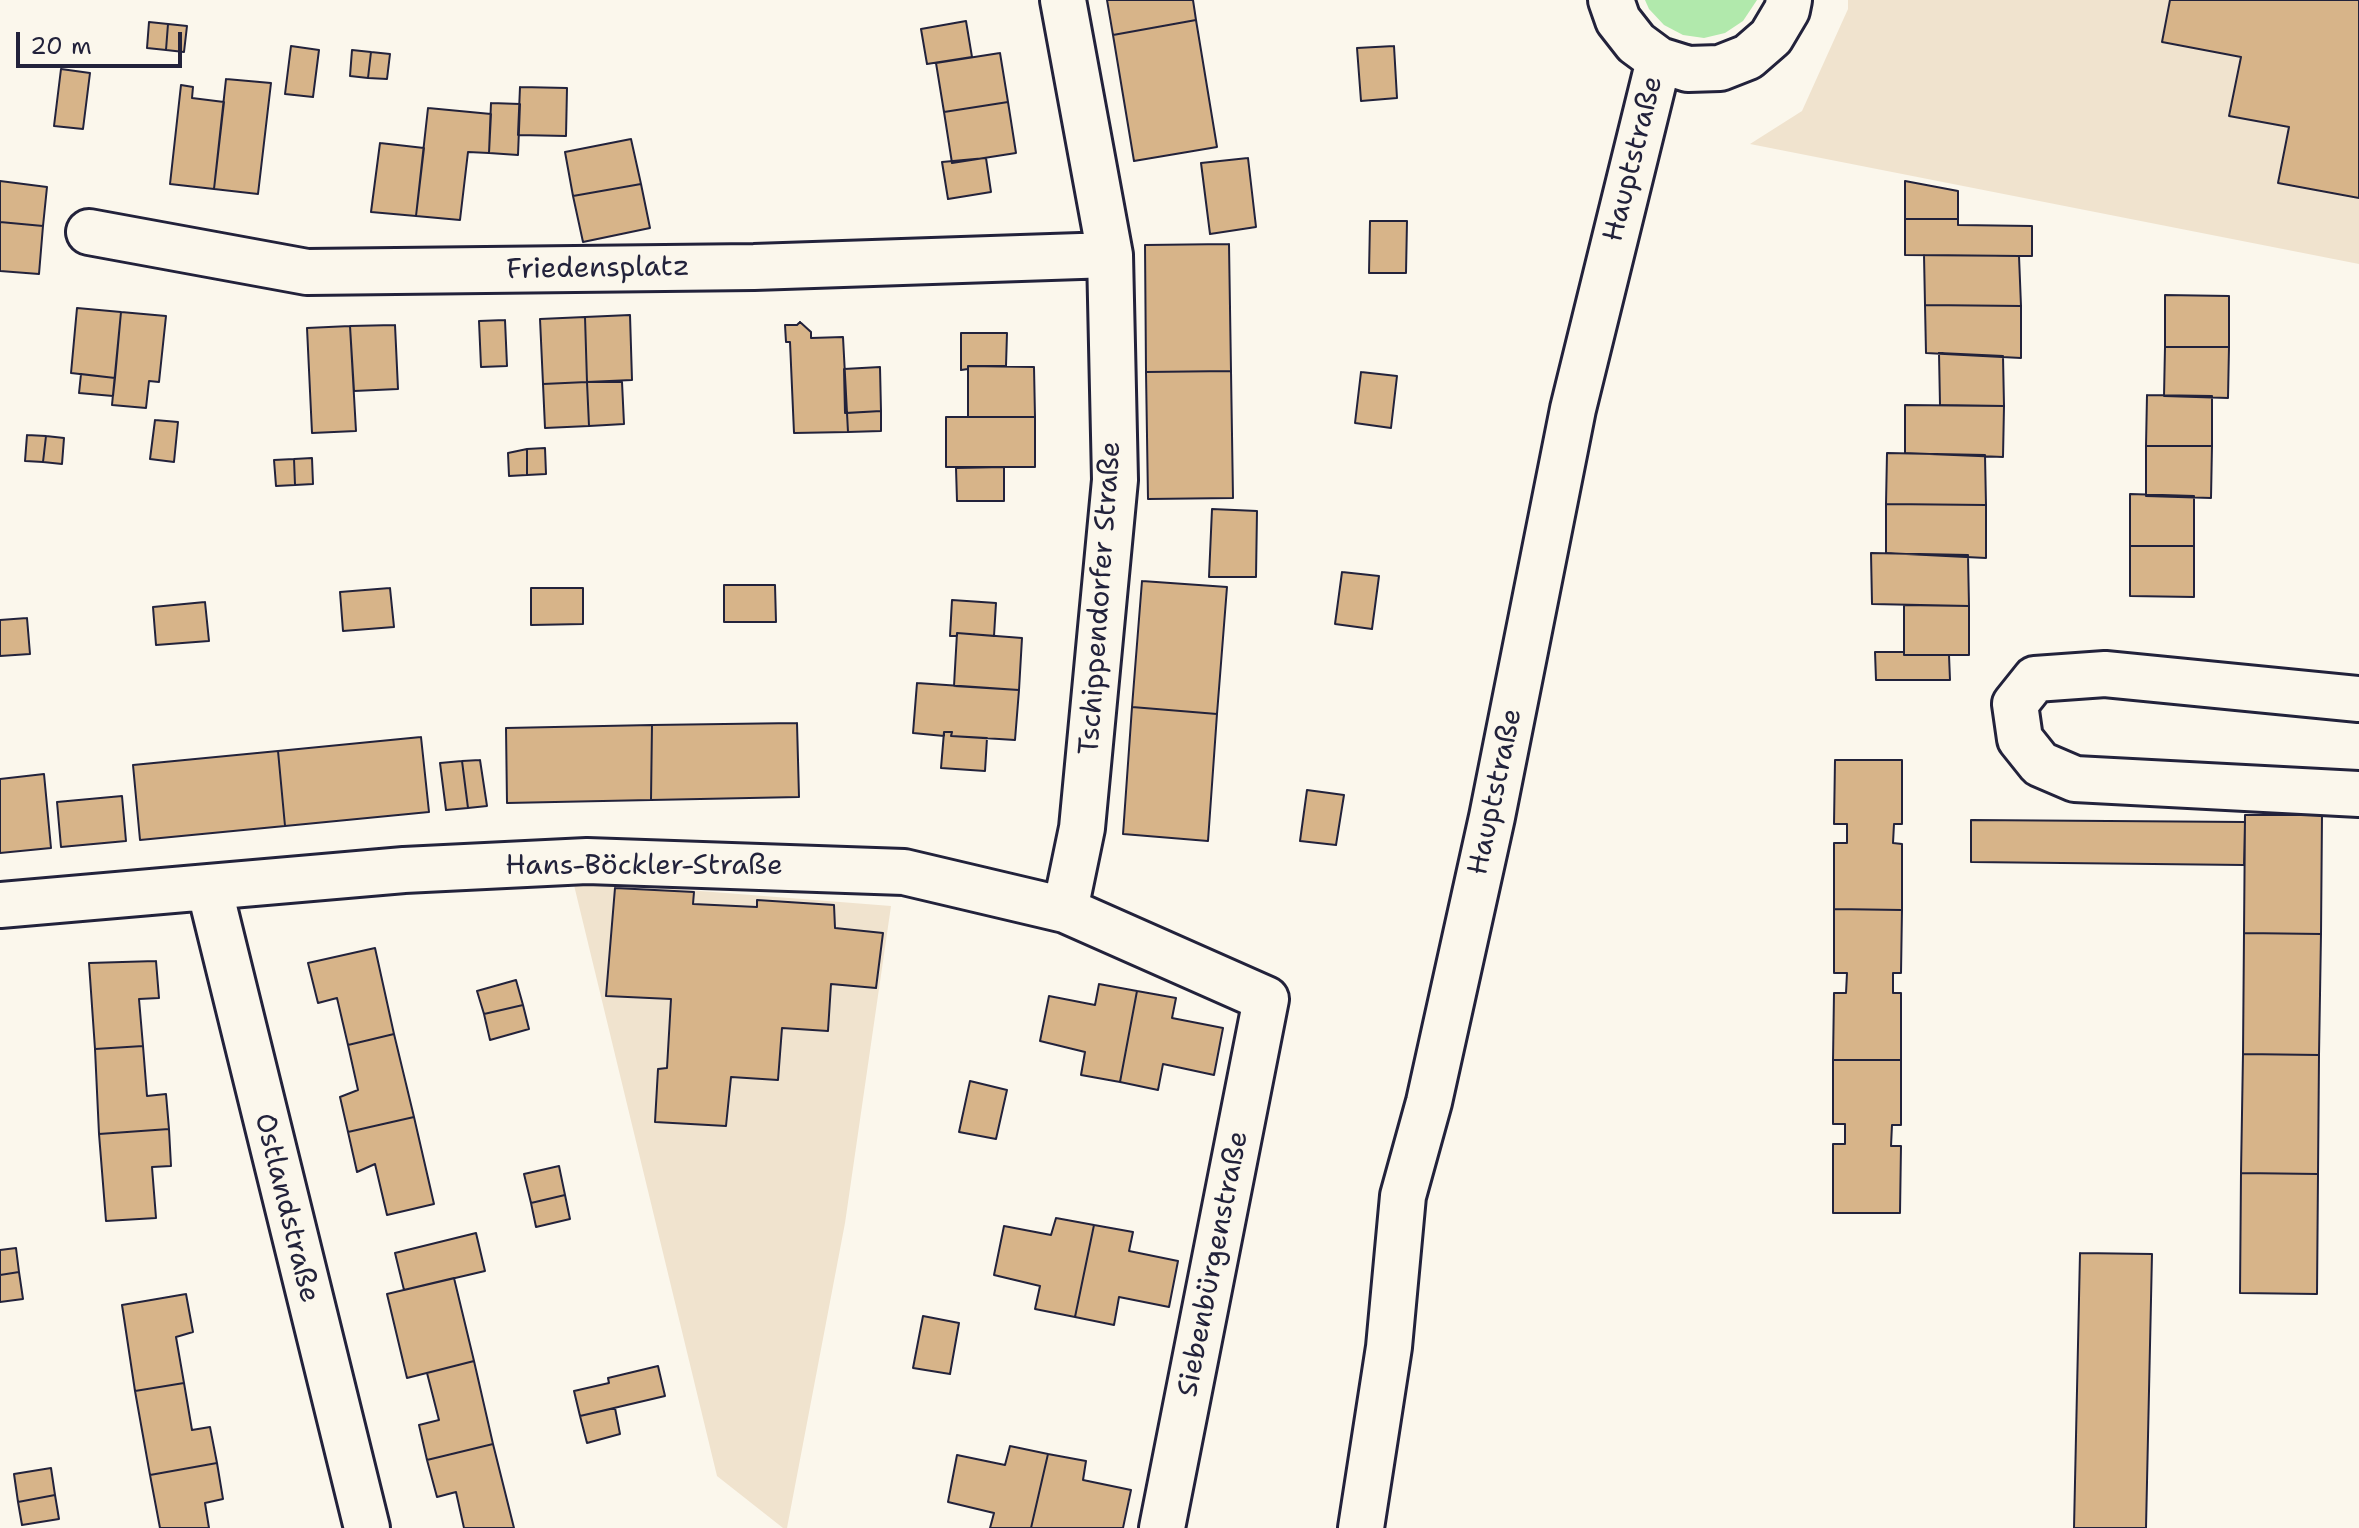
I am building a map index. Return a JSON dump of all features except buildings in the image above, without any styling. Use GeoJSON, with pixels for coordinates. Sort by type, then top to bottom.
{"type":"FeatureCollection","features":[{"type":"Feature","properties":{"kind":"street","name":"Tschippendorfer Straße"},"geometry":{"type":"LineString","coordinates":[[1063,0],[1110,255],[1115,480],[1082,828],[1065,910]]}},
{"type":"Feature","properties":{"kind":"street"},"geometry":{"type":"LineString","coordinates":[[1611,0],[1618,20],[1636,43],[1659,60],[1688,69],[1720,68],[1748,57],[1771,37],[1787,10],[1789,0]]}},
{"type":"Feature","properties":{"kind":"street","name":"Hauptstraße"},"geometry":{"type":"LineString","coordinates":[[1361,1528],[1389,1347],[1403,1196],[1429,1102],[1492,817],[1573,409],[1659,60]]}},
{"type":"Feature","properties":{"kind":"street","name":"Friedensplatz"},"geometry":{"type":"LineString","coordinates":[[89,232],[307,272],[754,267],[1110,255]]}},
{"type":"Feature","properties":{"kind":"street"},"geometry":{"type":"LineString","coordinates":[[2359,699],[2105,674],[2035,679],[2015,704],[2020,739],[2040,764],[2075,779],[2359,794]]}},
{"type":"Feature","properties":{"kind":"street","name":"Hans-Böckler-Straße"},"geometry":{"type":"LineString","coordinates":[[0,905],[404,870],[587,861],[904,872],[1065,910],[1266,999]]}},
{"type":"Feature","properties":{"kind":"street","name":"Ostlandstraße"},"geometry":{"type":"LineString","coordinates":[[209,887],[367,1528]]}},
{"type":"Feature","properties":{"kind":"street","name":"Siebenbürgenstraße"},"geometry":{"type":"LineString","coordinates":[[1162,1528],[1266,999]]}},
{"type":"Feature","properties":{"kind":"shaded area"},"geometry":{"type":"Polygon","coordinates":[[[1848,0],[2359,0],[2359,264],[1750,144],[1802,111],[1848,9],[1848,0]]]}},
{"type":"Feature","properties":{"kind":"shaded area"},"geometry":{"type":"Polygon","coordinates":[[[573,881],[891,906],[845,1223],[787,1528],[717,1476],[573,881]]]}},
{"type":"Feature","properties":{"kind":"green space"},"geometry":{"type":"Polygon","coordinates":[[[1645,0],[1757,0],[1743,21],[1725,33],[1704,38],[1683,35],[1664,25],[1645,0]]]}}]}
